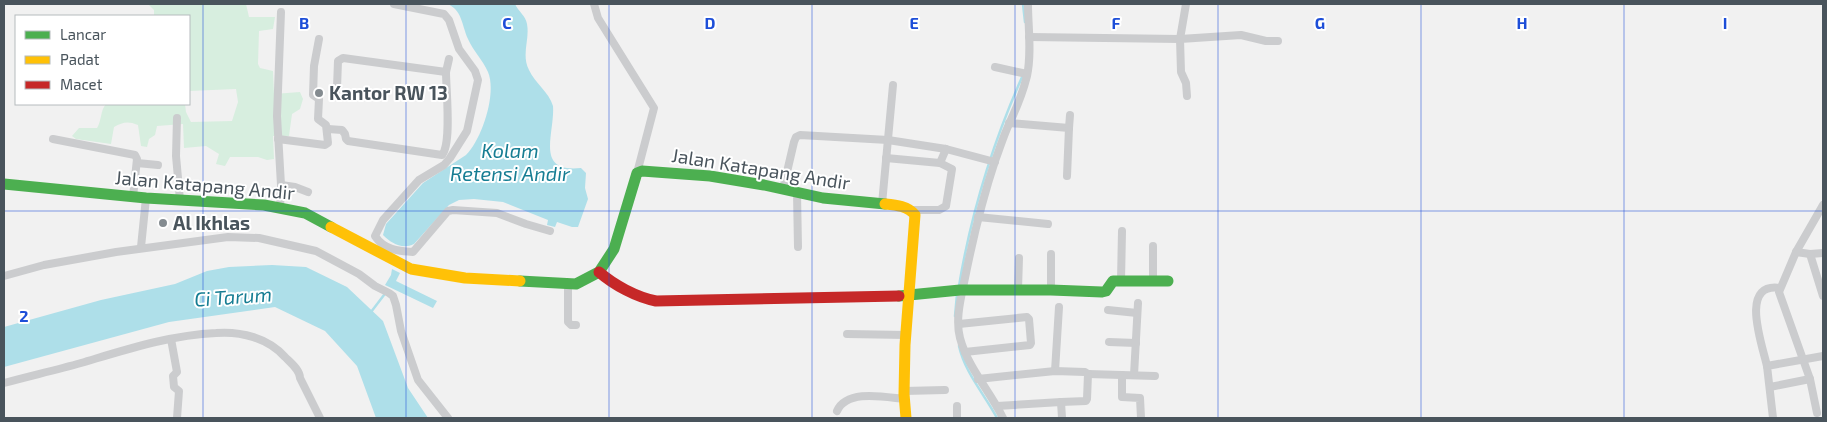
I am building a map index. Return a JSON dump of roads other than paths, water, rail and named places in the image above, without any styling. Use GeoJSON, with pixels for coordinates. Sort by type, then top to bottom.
{"type":"FeatureCollection","features":[{"type":"Feature","properties":{"kind":"street"},"geometry":{"type":"LineString","coordinates":[[394,4],[444,14],[449,20],[459,49],[475,71],[478,80],[468,131],[444,165],[419,180],[383,220],[375,236],[379,243],[394,251],[413,252],[448,211],[453,210],[497,213],[550,231]]}},
{"type":"Feature","properties":{"kind":"street"},"geometry":{"type":"LineString","coordinates":[[594,4],[598,18],[654,108],[638,173]]}},
{"type":"Feature","properties":{"kind":"street"},"geometry":{"type":"LineString","coordinates":[[1003,418],[978,378],[959,337],[958,290],[992,161],[1017,107],[1030,45],[1028,4]]}},
{"type":"Feature","properties":{"kind":"street"},"geometry":{"type":"LineString","coordinates":[[1186,4],[1180,39],[1181,72],[1186,83],[1187,96]]}},
{"type":"Feature","properties":{"kind":"street"},"geometry":{"type":"LineString","coordinates":[[280,208],[281,185],[278,139],[281,12]]}},
{"type":"Feature","properties":{"kind":"street"},"geometry":{"type":"LineString","coordinates":[[1029,37],[1180,39],[1241,35],[1266,41],[1278,41]]}},
{"type":"Feature","properties":{"kind":"street"},"geometry":{"type":"LineString","coordinates":[[278,139],[325,145],[328,143],[328,129],[318,119],[320,101],[313,95],[314,66],[319,39]]}},
{"type":"Feature","properties":{"kind":"street"},"geometry":{"type":"LineString","coordinates":[[334,96],[337,88],[338,61],[343,58],[446,72]]}},
{"type":"Feature","properties":{"kind":"street"},"geometry":{"type":"LineString","coordinates":[[328,129],[342,130],[348,141],[442,155],[445,151],[448,123],[446,72],[449,58]]}},
{"type":"Feature","properties":{"kind":"street"},"geometry":{"type":"LineString","coordinates":[[995,67],[1024,74]]}},
{"type":"Feature","properties":{"kind":"street"},"geometry":{"type":"LineString","coordinates":[[882,204],[893,85]]}},
{"type":"Feature","properties":{"kind":"street"},"geometry":{"type":"LineString","coordinates":[[1067,176],[1070,115]]}},
{"type":"Feature","properties":{"kind":"street"},"geometry":{"type":"LineString","coordinates":[[177,118],[176,156],[180,200]]}},
{"type":"Feature","properties":{"kind":"street"},"geometry":{"type":"LineString","coordinates":[[1009,123],[1069,128]]}},
{"type":"Feature","properties":{"kind":"street"},"geometry":{"type":"LineString","coordinates":[[783,190],[794,142],[796,137],[800,135],[888,140],[946,149],[992,161]]}},
{"type":"Feature","properties":{"kind":"street"},"geometry":{"type":"LineString","coordinates":[[53,139],[132,153],[137,157],[133,197]]}},
{"type":"Feature","properties":{"kind":"street"},"geometry":{"type":"LineString","coordinates":[[940,163],[946,149]]}},
{"type":"Feature","properties":{"kind":"street"},"geometry":{"type":"LineString","coordinates":[[886,158],[940,163],[952,169],[944,208],[911,210]]}},
{"type":"Feature","properties":{"kind":"street"},"geometry":{"type":"LineString","coordinates":[[137,163],[158,165]]}},
{"type":"Feature","properties":{"kind":"street","name":"Jalan Katapang Andir"},"geometry":{"type":"LineString","coordinates":[[4,184],[133,197],[264,205],[305,213],[411,269],[465,278],[568,284],[576,284],[599,272],[614,249],[620,235],[638,173],[650,170],[710,176],[823,198],[896,205],[911,210]]}},
{"type":"Feature","properties":{"kind":"street"},"geometry":{"type":"LineString","coordinates":[[281,185],[295,187],[308,192]]}},
{"type":"Feature","properties":{"kind":"street"},"geometry":{"type":"LineString","coordinates":[[797,193],[798,247]]}},
{"type":"Feature","properties":{"kind":"street"},"geometry":{"type":"LineString","coordinates":[[141,247],[146,198]]}},
{"type":"Feature","properties":{"kind":"street"},"geometry":{"type":"LineString","coordinates":[[1817,413],[1810,379],[1780,294],[1780,288],[1796,252],[1820,215],[1823,205]]}},
{"type":"Feature","properties":{"kind":"street"},"geometry":{"type":"LineString","coordinates":[[906,418],[904,395],[906,335],[915,221],[915,215],[911,210]]}},
{"type":"Feature","properties":{"kind":"street"},"geometry":{"type":"LineString","coordinates":[[978,217],[1048,224]]}},
{"type":"Feature","properties":{"kind":"street"},"geometry":{"type":"LineString","coordinates":[[1121,281],[1122,231]]}},
{"type":"Feature","properties":{"kind":"street"},"geometry":{"type":"LineString","coordinates":[[4,276],[44,265],[141,247],[228,237],[258,238],[316,251],[359,274],[393,296],[400,331],[418,380],[448,418]]}},
{"type":"Feature","properties":{"kind":"street"},"geometry":{"type":"LineString","coordinates":[[1153,246],[1153,280]]}},
{"type":"Feature","properties":{"kind":"street"},"geometry":{"type":"LineString","coordinates":[[1796,252],[1823,253]]}},
{"type":"Feature","properties":{"kind":"street"},"geometry":{"type":"LineString","coordinates":[[1051,254],[1051,290]]}},
{"type":"Feature","properties":{"kind":"street"},"geometry":{"type":"LineString","coordinates":[[1810,254],[1823,296]]}},
{"type":"Feature","properties":{"kind":"street"},"geometry":{"type":"LineString","coordinates":[[1018,290],[1019,258]]}},
{"type":"Feature","properties":{"kind":"street"},"geometry":{"type":"LineString","coordinates":[[599,272],[608,280],[646,299],[656,301],[909,296],[958,290],[1102,292],[1106,291],[1111,281],[1168,281]]}},
{"type":"Feature","properties":{"kind":"street"},"geometry":{"type":"LineString","coordinates":[[568,284],[568,322],[570,325],[576,324]]}},
{"type":"Feature","properties":{"kind":"street"},"geometry":{"type":"LineString","coordinates":[[1773,418],[1767,366],[1755,306],[1762,290],[1770,286],[1780,288]]}},
{"type":"Feature","properties":{"kind":"street"},"geometry":{"type":"LineString","coordinates":[[1134,375],[1138,303]]}},
{"type":"Feature","properties":{"kind":"street"},"geometry":{"type":"LineString","coordinates":[[1055,371],[1059,308]]}},
{"type":"Feature","properties":{"kind":"street"},"geometry":{"type":"LineString","coordinates":[[1108,310],[1137,312]]}},
{"type":"Feature","properties":{"kind":"street"},"geometry":{"type":"LineString","coordinates":[[959,324],[1026,317],[1029,319],[1030,345],[965,352]]}},
{"type":"Feature","properties":{"kind":"street"},"geometry":{"type":"LineString","coordinates":[[4,383],[171,339],[216,332],[235,333],[257,338],[275,346],[300,374],[300,378],[320,418]]}},
{"type":"Feature","properties":{"kind":"street"},"geometry":{"type":"LineString","coordinates":[[847,334],[906,335]]}},
{"type":"Feature","properties":{"kind":"street"},"geometry":{"type":"LineString","coordinates":[[171,339],[177,372],[173,376],[174,386],[179,391],[177,418]]}},
{"type":"Feature","properties":{"kind":"street"},"geometry":{"type":"LineString","coordinates":[[1110,342],[1136,343]]}},
{"type":"Feature","properties":{"kind":"street"},"geometry":{"type":"LineString","coordinates":[[1767,366],[1823,356]]}},
{"type":"Feature","properties":{"kind":"street"},"geometry":{"type":"LineString","coordinates":[[978,378],[1055,371],[1155,376]]}},
{"type":"Feature","properties":{"kind":"street"},"geometry":{"type":"LineString","coordinates":[[997,406],[1086,401],[1088,400],[1088,374]]}},
{"type":"Feature","properties":{"kind":"street"},"geometry":{"type":"LineString","coordinates":[[1122,375],[1122,397],[1140,398],[1141,418]]}},
{"type":"Feature","properties":{"kind":"street"},"geometry":{"type":"LineString","coordinates":[[1770,387],[1810,379]]}},
{"type":"Feature","properties":{"kind":"street"},"geometry":{"type":"LineString","coordinates":[[837,411],[843,402],[859,397],[904,395],[945,390]]}},
{"type":"Feature","properties":{"kind":"street"},"geometry":{"type":"LineString","coordinates":[[1061,402],[1062,418]]}},
{"type":"Feature","properties":{"kind":"street"},"geometry":{"type":"LineString","coordinates":[[957,406],[957,418]]}},
{"type":"Feature","properties":{"kind":"water","name":"Kolam Retensi Andir"},"geometry":{"type":"Polygon","coordinates":[[[447,4],[515,4],[525,18],[528,30],[527,64],[532,75],[553,106],[550,139],[552,158],[557,164],[566,168],[581,168],[586,173],[585,188],[588,199],[578,227],[557,222],[555,227],[547,225],[548,220],[503,202],[474,199],[459,200],[449,205],[414,244],[410,246],[397,245],[383,235],[386,224],[423,183],[466,155],[477,138],[486,115],[491,92],[488,72],[470,43],[459,14],[452,6],[447,4]]]}},
{"type":"Feature","properties":{"kind":"water","name":"Ci Tarum"},"geometry":{"type":"Polygon","coordinates":[[[272,265],[306,267],[347,287],[383,321],[408,388],[428,418],[376,418],[357,366],[325,331],[275,307],[169,322],[4,367],[4,327],[101,300],[175,284],[207,271],[229,267],[272,265]]]}},
{"type":"Feature","properties":{"kind":"water"},"geometry":{"type":"Polygon","coordinates":[[[392,269],[400,273],[396,281],[437,301],[433,308],[385,285],[392,269]]]}},
{"type":"Feature","properties":{"kind":"waterway"},"geometry":{"type":"LineString","coordinates":[[1023,4],[1025,22]]}},
{"type":"Feature","properties":{"kind":"waterway"},"geometry":{"type":"LineString","coordinates":[[959,286],[970,232],[984,179],[1002,126],[1023,75]]}},
{"type":"Feature","properties":{"kind":"waterway"},"geometry":{"type":"LineString","coordinates":[[955,316],[957,294]]}},
{"type":"Feature","properties":{"kind":"waterway"},"geometry":{"type":"LineString","coordinates":[[371,312],[384,295]]}},
{"type":"Feature","properties":{"kind":"waterway"},"geometry":{"type":"LineString","coordinates":[[959,346],[970,375],[997,418]]}},
{"type":"Feature","properties":{"kind":"place","name":"Kantor RW 13"},"geometry":{"type":"Point","coordinates":[319,93]}},
{"type":"Feature","properties":{"kind":"place","name":"Al Ikhlas"},"geometry":{"type":"Point","coordinates":[163,223]}}]}
